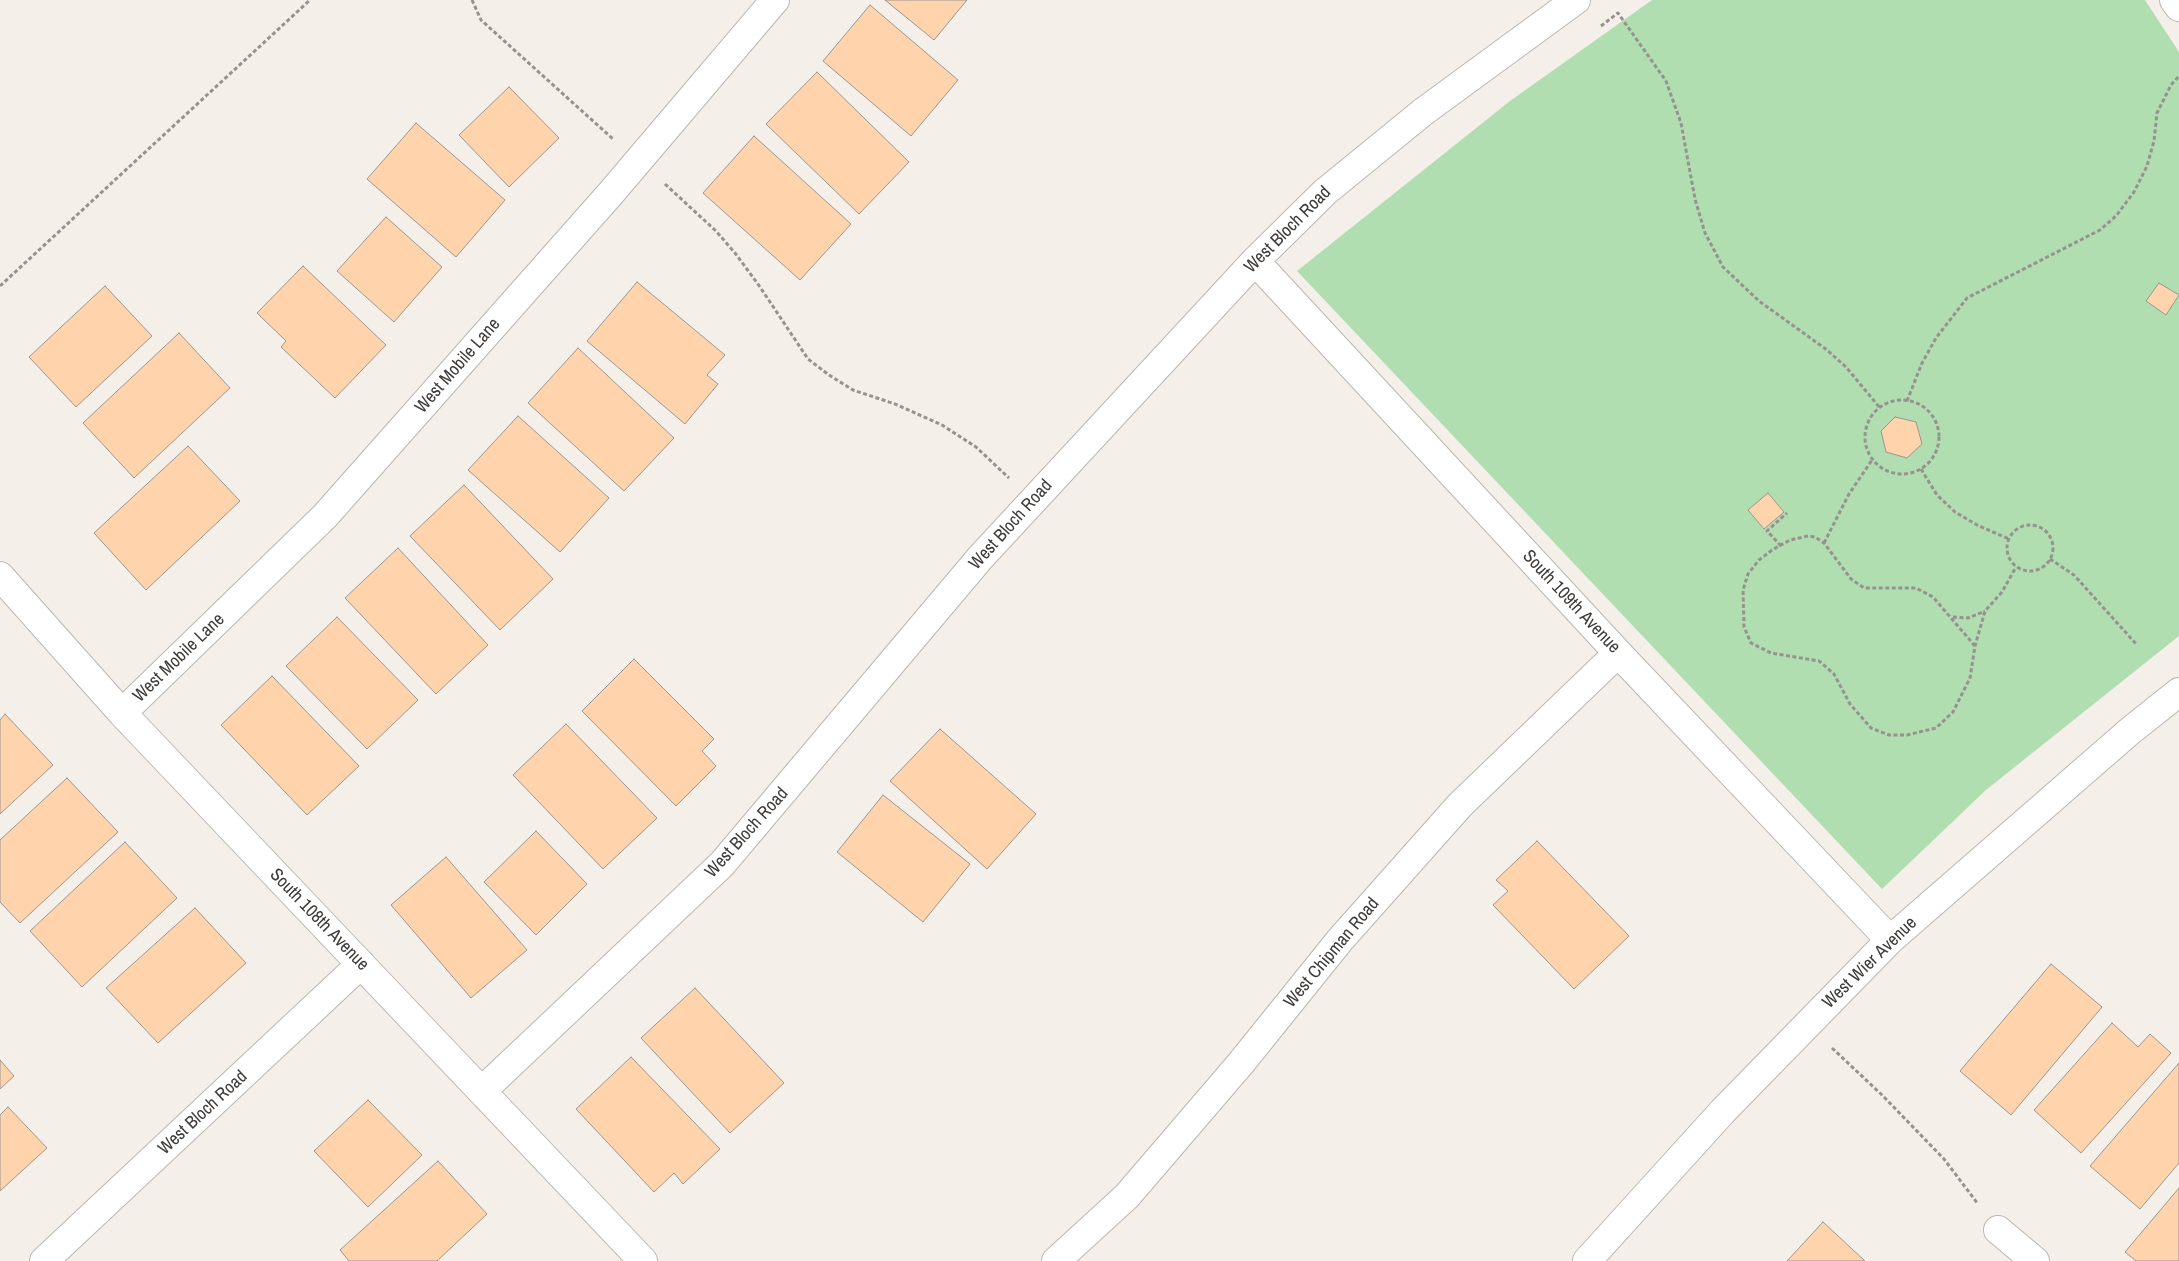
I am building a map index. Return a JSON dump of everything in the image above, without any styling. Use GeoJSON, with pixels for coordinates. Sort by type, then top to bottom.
{"type":"FeatureCollection","features":[{"type":"Feature","properties":{"kind":"street","name":"West Mobile Lane"},"geometry":{"type":"LineString","coordinates":[[122,713],[326,516],[639,160],[775,0]]}},
{"type":"Feature","properties":{"kind":"street"},"geometry":{"type":"LineString","coordinates":[[2174,0],[2179,8]]}},
{"type":"Feature","properties":{"kind":"street","name":"West Bloch Road"},"geometry":{"type":"LineString","coordinates":[[483,1090],[722,864],[980,558],[1255,261],[1325,192],[1430,107],[1570,4]]}},
{"type":"Feature","properties":{"kind":"street","name":"South 109th Avenue"},"geometry":{"type":"LineString","coordinates":[[1255,261],[1618,653],[1890,940]]}},
{"type":"Feature","properties":{"kind":"street","name":"South 108th Avenue"},"geometry":{"type":"LineString","coordinates":[[0,576],[122,713],[483,1090],[642,1261]]}},
{"type":"Feature","properties":{"kind":"street","name":"West Chipman Road"},"geometry":{"type":"LineString","coordinates":[[1056,1261],[1127,1196],[1241,1063],[1340,940],[1460,805],[1618,653]]}},
{"type":"Feature","properties":{"kind":"street","name":"West Wier Avenue"},"geometry":{"type":"LineString","coordinates":[[1587,1261],[1723,1111],[1890,940],[2130,731],[2179,692]]}},
{"type":"Feature","properties":{"kind":"street","name":"West Bloch Road"},"geometry":{"type":"LineString","coordinates":[[44,1261],[361,964]]}},
{"type":"Feature","properties":{"kind":"street"},"geometry":{"type":"LineString","coordinates":[[1998,1230],[2035,1261]]}},
{"type":"Feature","properties":{"kind":"path"},"geometry":{"type":"LineString","coordinates":[[0,286],[310,0]]}},
{"type":"Feature","properties":{"kind":"path"},"geometry":{"type":"LineString","coordinates":[[472,0],[481,20],[507,45],[639,160],[716,231],[760,287],[808,359],[853,390],[895,404],[942,425],[976,446],[1033,500]]}},
{"type":"Feature","properties":{"kind":"path"},"geometry":{"type":"LineString","coordinates":[[1570,4],[1586,36],[1618,13],[1659,70],[1672,92],[1681,123],[1695,199],[1705,233],[1723,267],[1754,297],[1827,350],[1846,367],[1880,408]]}},
{"type":"Feature","properties":{"kind":"path"},"geometry":{"type":"LineString","coordinates":[[1907,400],[1922,363],[1936,338],[1967,298],[2100,230],[2116,216],[2134,192],[2147,166],[2154,141],[2157,113],[2171,85],[2179,76]]}},
{"type":"Feature","properties":{"kind":"path"},"geometry":{"type":"LineString","coordinates":[[1896,400],[1907,400],[1927,410],[1934,419],[1939,441],[1936,453],[1921,469],[1911,473],[1895,474],[1880,468],[1872,460],[1864,440],[1865,430],[1869,419],[1880,408],[1896,400]]}},
{"type":"Feature","properties":{"kind":"path"},"geometry":{"type":"LineString","coordinates":[[1824,542],[1849,494],[1872,460]]}},
{"type":"Feature","properties":{"kind":"path"},"geometry":{"type":"LineString","coordinates":[[1921,469],[1937,495],[1955,512],[1977,525],[2008,539]]}},
{"type":"Feature","properties":{"kind":"path"},"geometry":{"type":"LineString","coordinates":[[1781,546],[1767,531],[1787,513]]}},
{"type":"Feature","properties":{"kind":"path"},"geometry":{"type":"LineString","coordinates":[[2033,525],[2040,527],[2051,537],[2053,545],[2050,559],[2039,570],[2031,571],[2016,567],[2007,554],[2008,539],[2018,528],[2033,525]]}},
{"type":"Feature","properties":{"kind":"path"},"geometry":{"type":"LineString","coordinates":[[1976,646],[1933,597],[1916,588],[1864,588],[1850,579],[1824,542],[1808,536],[1781,546],[1759,560],[1748,574],[1743,590],[1742,609],[1748,638],[1758,648],[1771,653],[1809,659],[1828,667],[1860,717],[1871,728],[1880,733],[1907,735],[1936,728],[1953,712],[1970,678],[1985,611]]}},
{"type":"Feature","properties":{"kind":"path"},"geometry":{"type":"LineString","coordinates":[[2050,559],[2074,575],[2137,645]]}},
{"type":"Feature","properties":{"kind":"path"},"geometry":{"type":"LineString","coordinates":[[1951,616],[1968,618],[1985,611],[2002,592],[2016,567]]}},
{"type":"Feature","properties":{"kind":"path"},"geometry":{"type":"LineString","coordinates":[[1808,1025],[1882,1095],[1944,1160],[1998,1230]]}},
{"type":"Feature","properties":{"kind":"green space"},"geometry":{"type":"Polygon","coordinates":[[[1652,0],[2145,0],[2179,52],[2179,636],[1986,790],[1882,889],[1297,271],[1510,101],[1652,0]]]}},
{"type":"Feature","properties":{"kind":"building"},"geometry":{"type":"Polygon","coordinates":[[[885,0],[967,0],[934,40],[885,0]]]}},
{"type":"Feature","properties":{"kind":"building"},"geometry":{"type":"Polygon","coordinates":[[[870,5],[958,80],[911,136],[823,61],[870,5]]]}},
{"type":"Feature","properties":{"kind":"building"},"geometry":{"type":"Polygon","coordinates":[[[817,72],[909,162],[859,214],[766,124],[817,72]]]}},
{"type":"Feature","properties":{"kind":"building"},"geometry":{"type":"Polygon","coordinates":[[[509,87],[559,138],[509,187],[459,135],[509,87]]]}},
{"type":"Feature","properties":{"kind":"building"},"geometry":{"type":"Polygon","coordinates":[[[416,123],[505,200],[456,257],[367,179],[416,123]]]}},
{"type":"Feature","properties":{"kind":"building"},"geometry":{"type":"Polygon","coordinates":[[[754,136],[851,224],[800,280],[703,193],[754,136]]]}},
{"type":"Feature","properties":{"kind":"building"},"geometry":{"type":"Polygon","coordinates":[[[386,217],[442,267],[394,322],[337,271],[386,217]]]}},
{"type":"Feature","properties":{"kind":"building"},"geometry":{"type":"Polygon","coordinates":[[[303,266],[386,345],[335,398],[281,347],[286,341],[257,313],[303,266]]]}},
{"type":"Feature","properties":{"kind":"building"},"geometry":{"type":"Polygon","coordinates":[[[637,282],[725,355],[707,375],[718,384],[685,424],[587,341],[637,282]]]}},
{"type":"Feature","properties":{"kind":"building"},"geometry":{"type":"Polygon","coordinates":[[[2159,283],[2179,295],[2166,315],[2146,301],[2159,283]]]}},
{"type":"Feature","properties":{"kind":"building"},"geometry":{"type":"Polygon","coordinates":[[[105,286],[152,336],[76,407],[29,357],[105,286]]]}},
{"type":"Feature","properties":{"kind":"building"},"geometry":{"type":"Polygon","coordinates":[[[179,333],[230,388],[134,478],[83,423],[179,333]]]}},
{"type":"Feature","properties":{"kind":"building"},"geometry":{"type":"Polygon","coordinates":[[[578,348],[674,438],[624,491],[528,403],[578,348]]]}},
{"type":"Feature","properties":{"kind":"building"},"geometry":{"type":"Polygon","coordinates":[[[518,416],[609,498],[560,552],[468,470],[518,416]]]}},
{"type":"Feature","properties":{"kind":"building"},"geometry":{"type":"Polygon","coordinates":[[[1895,417],[1916,422],[1922,444],[1907,458],[1886,452],[1881,431],[1895,417]]]}},
{"type":"Feature","properties":{"kind":"building"},"geometry":{"type":"Polygon","coordinates":[[[188,446],[240,501],[146,590],[94,533],[188,446]]]}},
{"type":"Feature","properties":{"kind":"building"},"geometry":{"type":"Polygon","coordinates":[[[464,485],[553,579],[500,630],[410,536],[464,485]]]}},
{"type":"Feature","properties":{"kind":"building"},"geometry":{"type":"Polygon","coordinates":[[[1768,493],[1784,512],[1764,529],[1748,510],[1768,493]]]}},
{"type":"Feature","properties":{"kind":"building"},"geometry":{"type":"Polygon","coordinates":[[[398,548],[488,645],[436,694],[345,598],[398,548]]]}},
{"type":"Feature","properties":{"kind":"building"},"geometry":{"type":"Polygon","coordinates":[[[337,617],[418,700],[367,749],[286,666],[337,617]]]}},
{"type":"Feature","properties":{"kind":"building"},"geometry":{"type":"Polygon","coordinates":[[[634,659],[714,739],[702,751],[716,766],[676,806],[582,711],[634,659]]]}},
{"type":"Feature","properties":{"kind":"building"},"geometry":{"type":"Polygon","coordinates":[[[272,676],[359,766],[307,815],[221,725],[272,676]]]}},
{"type":"Feature","properties":{"kind":"building"},"geometry":{"type":"Polygon","coordinates":[[[5,714],[53,765],[0,814],[0,720],[5,714]]]}},
{"type":"Feature","properties":{"kind":"building"},"geometry":{"type":"Polygon","coordinates":[[[566,724],[657,818],[603,869],[513,775],[566,724]]]}},
{"type":"Feature","properties":{"kind":"building"},"geometry":{"type":"Polygon","coordinates":[[[940,729],[1036,814],[987,869],[890,781],[940,729]]]}},
{"type":"Feature","properties":{"kind":"building"},"geometry":{"type":"Polygon","coordinates":[[[67,778],[118,832],[20,923],[0,902],[0,840],[67,778]]]}},
{"type":"Feature","properties":{"kind":"building"},"geometry":{"type":"Polygon","coordinates":[[[883,795],[970,864],[923,922],[837,852],[883,795]]]}},
{"type":"Feature","properties":{"kind":"building"},"geometry":{"type":"Polygon","coordinates":[[[536,831],[587,884],[536,935],[484,882],[536,831]]]}},
{"type":"Feature","properties":{"kind":"building"},"geometry":{"type":"Polygon","coordinates":[[[1537,841],[1629,936],[1574,989],[1493,905],[1508,891],[1496,880],[1537,841]]]}},
{"type":"Feature","properties":{"kind":"building"},"geometry":{"type":"Polygon","coordinates":[[[125,842],[177,898],[82,987],[30,931],[125,842]]]}},
{"type":"Feature","properties":{"kind":"building"},"geometry":{"type":"Polygon","coordinates":[[[446,857],[527,950],[471,998],[391,905],[446,857]]]}},
{"type":"Feature","properties":{"kind":"building"},"geometry":{"type":"Polygon","coordinates":[[[195,908],[246,963],[158,1043],[106,988],[195,908]]]}},
{"type":"Feature","properties":{"kind":"building"},"geometry":{"type":"Polygon","coordinates":[[[2051,964],[2102,1007],[2011,1115],[1960,1071],[2051,964]]]}},
{"type":"Feature","properties":{"kind":"building"},"geometry":{"type":"Polygon","coordinates":[[[695,988],[784,1083],[730,1133],[641,1038],[695,988]]]}},
{"type":"Feature","properties":{"kind":"building"},"geometry":{"type":"Polygon","coordinates":[[[2112,1023],[2138,1047],[2150,1034],[2171,1053],[2081,1153],[2034,1110],[2112,1023]]]}},
{"type":"Feature","properties":{"kind":"building"},"geometry":{"type":"Polygon","coordinates":[[[631,1057],[720,1149],[683,1184],[674,1173],[654,1192],[576,1109],[631,1057]]]}},
{"type":"Feature","properties":{"kind":"building"},"geometry":{"type":"Polygon","coordinates":[[[0,1060],[14,1076],[0,1089],[0,1060]]]}},
{"type":"Feature","properties":{"kind":"building"},"geometry":{"type":"Polygon","coordinates":[[[2179,1063],[2179,1163],[2140,1209],[2090,1166],[2179,1063]]]}},
{"type":"Feature","properties":{"kind":"building"},"geometry":{"type":"Polygon","coordinates":[[[368,1100],[422,1155],[368,1207],[314,1151],[368,1100]]]}},
{"type":"Feature","properties":{"kind":"building"},"geometry":{"type":"Polygon","coordinates":[[[8,1107],[47,1148],[0,1191],[0,1115],[8,1107]]]}},
{"type":"Feature","properties":{"kind":"building"},"geometry":{"type":"Polygon","coordinates":[[[438,1161],[487,1214],[437,1261],[349,1261],[340,1250],[438,1161]]]}},
{"type":"Feature","properties":{"kind":"building"},"geometry":{"type":"Polygon","coordinates":[[[2179,1188],[2179,1261],[2136,1261],[2125,1252],[2179,1188]]]}},
{"type":"Feature","properties":{"kind":"building"},"geometry":{"type":"Polygon","coordinates":[[[1823,1222],[1865,1261],[1787,1261],[1823,1222]]]}}]}
